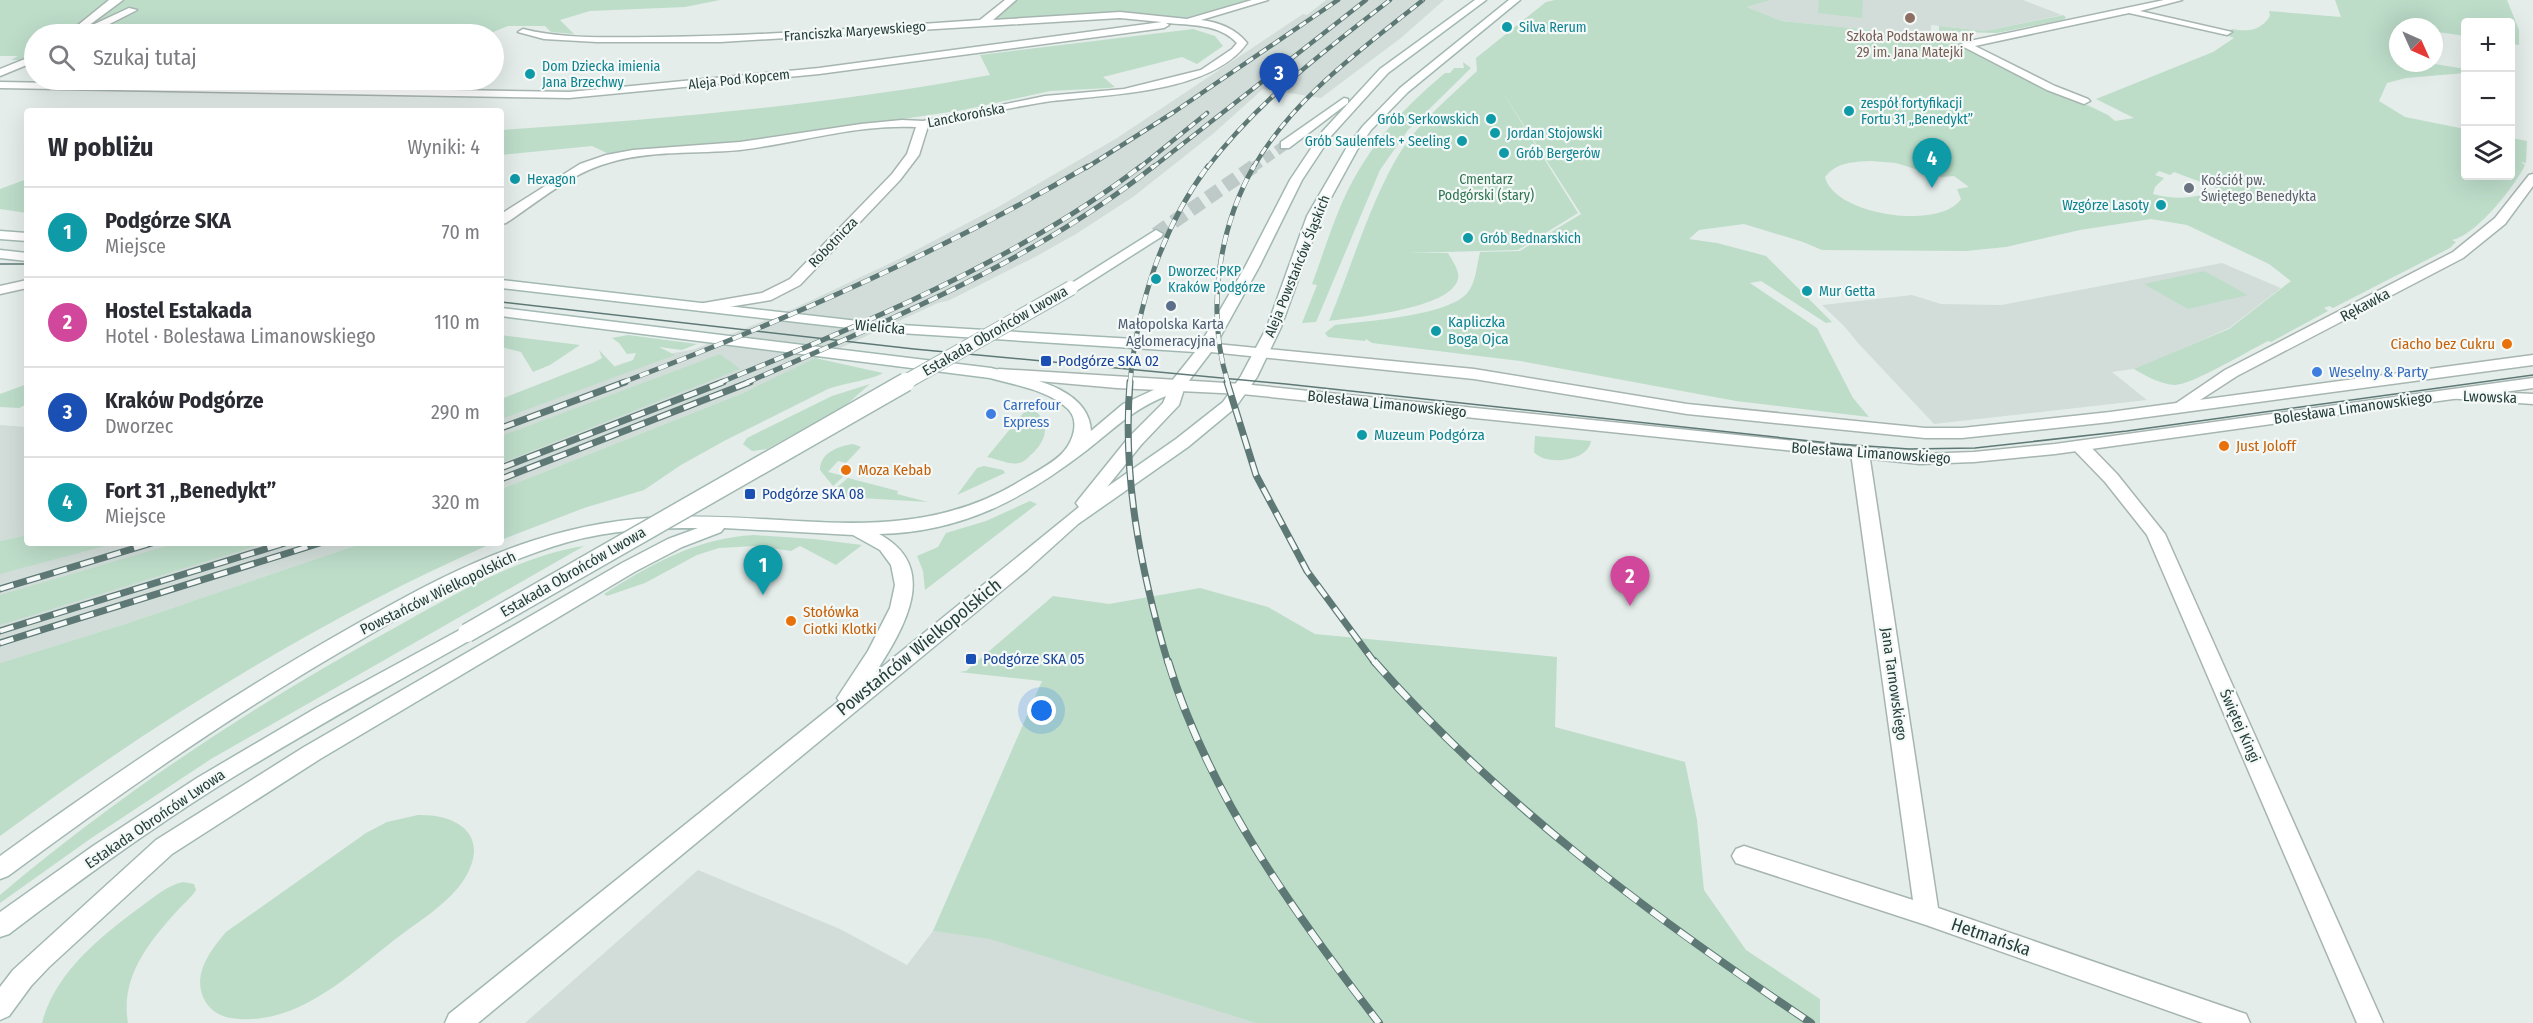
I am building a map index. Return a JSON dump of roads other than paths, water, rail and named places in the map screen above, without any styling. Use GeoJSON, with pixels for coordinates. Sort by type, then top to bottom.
{"type":"FeatureCollection","features":[{"type":"Feature","properties":{"kind":"street"},"geometry":{"type":"LineString","coordinates":[[85,24],[118,0]]}},
{"type":"Feature","properties":{"kind":"street"},"geometry":{"type":"LineString","coordinates":[[983,23],[1011,0]]}},
{"type":"Feature","properties":{"kind":"street"},"geometry":{"type":"LineString","coordinates":[[1188,21],[1263,0]]}},
{"type":"Feature","properties":{"kind":"street"},"geometry":{"type":"LineString","coordinates":[[1285,145],[1480,0]]}},
{"type":"Feature","properties":{"kind":"street","name":"Aleja Powstańców Śląskich"},"geometry":{"type":"LineString","coordinates":[[1242,389],[1274,327],[1314,216],[1351,150],[1367,128],[1404,90],[1515,0]]}},
{"type":"Feature","properties":{"kind":"street"},"geometry":{"type":"LineString","coordinates":[[2084,102],[1965,45],[2177,0],[2187,6]]}},
{"type":"Feature","properties":{"kind":"street"},"geometry":{"type":"LineString","coordinates":[[103,24],[132,10]]}},
{"type":"Feature","properties":{"kind":"street"},"geometry":{"type":"LineString","coordinates":[[2126,10],[2227,32]]}},
{"type":"Feature","properties":{"kind":"street","name":"Franciszka Maryewskiego"},"geometry":{"type":"LineString","coordinates":[[523,32],[535,35],[654,41],[1120,15],[1188,21]]}},
{"type":"Feature","properties":{"kind":"street"},"geometry":{"type":"LineString","coordinates":[[2193,16],[2200,26]]}},
{"type":"Feature","properties":{"kind":"street","name":"Aleja Pod Kopcem"},"geometry":{"type":"LineString","coordinates":[[284,90],[569,95],[830,70],[1188,21]]}},
{"type":"Feature","properties":{"kind":"street","name":"Lanckorońska"},"geometry":{"type":"LineString","coordinates":[[504,218],[584,167],[633,154],[740,146],[902,123],[923,124],[1045,99],[1124,92],[1193,76],[1209,69],[1241,45],[1240,39],[1225,30],[1188,21]]}},
{"type":"Feature","properties":{"kind":"street"},"geometry":{"type":"LineString","coordinates":[[0,73],[24,62]]}},
{"type":"Feature","properties":{"kind":"street"},"geometry":{"type":"LineString","coordinates":[[1206,348],[1314,149],[1338,119],[1384,71]]}},
{"type":"Feature","properties":{"kind":"street","name":"Aleja Pod Kopcem"},"geometry":{"type":"LineString","coordinates":[[0,85],[24,85]]}},
{"type":"Feature","properties":{"kind":"street","name":"Robotnicza"},"geometry":{"type":"LineString","coordinates":[[703,307],[766,297],[795,282],[900,172],[913,155],[923,124]]}},
{"type":"Feature","properties":{"kind":"street","name":"Rękawka"},"geometry":{"type":"LineString","coordinates":[[2177,408],[2231,373],[2458,255],[2500,221],[2533,178]]}},
{"type":"Feature","properties":{"kind":"street","name":"Estakada Obrońców Lwowa"},"geometry":{"type":"LineString","coordinates":[[0,926],[117,843],[275,741],[1071,288],[1156,234]]}},
{"type":"Feature","properties":{"kind":"street"},"geometry":{"type":"LineString","coordinates":[[0,235],[24,237]]}},
{"type":"Feature","properties":{"kind":"street"},"geometry":{"type":"LineString","coordinates":[[0,254],[24,257]]}},
{"type":"Feature","properties":{"kind":"street","name":"Wielicka"},"geometry":{"type":"LineString","coordinates":[[504,284],[884,328],[1261,352]]}},
{"type":"Feature","properties":{"kind":"street"},"geometry":{"type":"LineString","coordinates":[[0,290],[24,285]]}},
{"type":"Feature","properties":{"kind":"street","name":"Wielicka"},"geometry":{"type":"LineString","coordinates":[[504,312],[991,373],[1116,384],[1242,389]]}},
{"type":"Feature","properties":{"kind":"street","name":"Powstańców Wielkopolskich"},"geometry":{"type":"LineString","coordinates":[[1072,520],[1135,441],[1172,405],[1177,385],[1206,348]]}},
{"type":"Feature","properties":{"kind":"street","name":"Bolesława Limanowskiego"},"geometry":{"type":"LineString","coordinates":[[1261,352],[1474,374],[1687,409],[1925,433],[1962,433],[2177,408],[2530,362]]}},
{"type":"Feature","properties":{"kind":"street","name":"Powstańców Wielkopolskich"},"geometry":{"type":"LineString","coordinates":[[991,373],[1049,391],[1074,405],[1081,416],[1084,429],[1068,456]]}},
{"type":"Feature","properties":{"kind":"street","name":"Bolesława Limanowskiego"},"geometry":{"type":"LineString","coordinates":[[1242,389],[1920,459],[1962,459],[2080,446],[2533,383]]}},
{"type":"Feature","properties":{"kind":"street","name":"Powstańców Wielkopolskich"},"geometry":{"type":"LineString","coordinates":[[0,868],[104,793],[220,715],[324,651],[470,574],[540,545],[586,532],[672,522],[856,530],[914,526],[984,508],[1028,486],[1129,407],[1177,385]]}},
{"type":"Feature","properties":{"kind":"street","name":"Powstańców Wielkopolskich"},"geometry":{"type":"LineString","coordinates":[[458,1023],[1020,566],[1072,520],[1182,443],[1229,405],[1242,389]]}},
{"type":"Feature","properties":{"kind":"street","name":"Lwowska"},"geometry":{"type":"LineString","coordinates":[[2447,395],[2533,399]]}},
{"type":"Feature","properties":{"kind":"street","name":"Świętej Kingi"},"geometry":{"type":"LineString","coordinates":[[2080,446],[2111,478],[2156,534],[2370,1023]]}},
{"type":"Feature","properties":{"kind":"street","name":"Jana Tarnowskiego"},"geometry":{"type":"LineString","coordinates":[[1860,453],[1927,915]]}},
{"type":"Feature","properties":{"kind":"street"},"geometry":{"type":"LineString","coordinates":[[0,1008],[22,978],[40,959],[164,847],[233,802],[629,567],[694,535],[741,524]]}},
{"type":"Feature","properties":{"kind":"street"},"geometry":{"type":"LineString","coordinates":[[839,712],[894,624],[906,582],[903,569],[891,549],[881,541],[856,530]]}},
{"type":"Feature","properties":{"kind":"street","name":"Hetmańska"},"geometry":{"type":"LineString","coordinates":[[1744,855],[1927,915],[2237,1023]]}},
{"type":"Feature","properties":{"kind":"tunnel"},"geometry":{"type":"LineString","coordinates":[[1252,168],[1285,145]]}},
{"type":"Feature","properties":{"kind":"tunnel"},"geometry":{"type":"LineString","coordinates":[[1156,234],[1254,166]]}},
{"type":"Feature","properties":{"kind":"tram line"},"geometry":{"type":"LineString","coordinates":[[0,264],[24,264]]}},
{"type":"Feature","properties":{"kind":"tram line"},"geometry":{"type":"LineString","coordinates":[[504,302],[914,349],[1286,384],[1839,444],[1909,449],[1975,448],[2127,431],[2533,375]]}},
{"type":"Feature","properties":{"kind":"railway"},"geometry":{"type":"LineString","coordinates":[[1086,168],[1174,112],[1338,0]]}},
{"type":"Feature","properties":{"kind":"railway"},"geometry":{"type":"LineString","coordinates":[[1152,168],[1366,0]]}},
{"type":"Feature","properties":{"kind":"railway"},"geometry":{"type":"LineString","coordinates":[[1207,168],[1270,99],[1390,0]]}},
{"type":"Feature","properties":{"kind":"railway"},"geometry":{"type":"LineString","coordinates":[[1253,168],[1269,143],[1308,97],[1330,76],[1423,0]]}},
{"type":"Feature","properties":{"kind":"railway"},"geometry":{"type":"LineString","coordinates":[[1139,168],[1207,113]]}},
{"type":"Feature","properties":{"kind":"railway"},"geometry":{"type":"LineString","coordinates":[[621,383],[741,336],[859,284],[975,228],[1088,166]]}},
{"type":"Feature","properties":{"kind":"railway"},"geometry":{"type":"LineString","coordinates":[[719,383],[883,314],[991,261],[1094,200],[1141,166]]}},
{"type":"Feature","properties":{"kind":"railway"},"geometry":{"type":"LineString","coordinates":[[746,383],[905,312],[1009,260],[1059,232],[1154,166]]}},
{"type":"Feature","properties":{"kind":"railway"},"geometry":{"type":"LineString","coordinates":[[1130,383],[1139,325],[1154,269],[1177,216],[1191,190],[1208,166]]}},
{"type":"Feature","properties":{"kind":"railway"},"geometry":{"type":"LineString","coordinates":[[1228,383],[1221,356],[1218,328],[1219,272],[1232,217],[1253,168]]}},
{"type":"Feature","properties":{"kind":"railway"},"geometry":{"type":"LineString","coordinates":[[504,427],[625,382]]}},
{"type":"Feature","properties":{"kind":"railway"},"geometry":{"type":"LineString","coordinates":[[504,467],[723,382]]}},
{"type":"Feature","properties":{"kind":"railway"},"geometry":{"type":"LineString","coordinates":[[504,478],[750,382]]}},
{"type":"Feature","properties":{"kind":"railway"},"geometry":{"type":"LineString","coordinates":[[1130,382],[1128,418],[1131,489],[1142,559],[1168,663]]}},
{"type":"Feature","properties":{"kind":"railway"},"geometry":{"type":"LineString","coordinates":[[1227,382],[1256,475],[1307,571],[1375,663]]}},
{"type":"Feature","properties":{"kind":"railway"},"geometry":{"type":"LineString","coordinates":[[0,589],[142,546]]}},
{"type":"Feature","properties":{"kind":"railway"},"geometry":{"type":"LineString","coordinates":[[0,631],[275,546]]}},
{"type":"Feature","properties":{"kind":"railway"},"geometry":{"type":"LineString","coordinates":[[0,643],[310,546]]}},
{"type":"Feature","properties":{"kind":"railway"},"geometry":{"type":"LineString","coordinates":[[1168,661],[1185,710],[1230,805],[1286,896],[1379,1023]]}},
{"type":"Feature","properties":{"kind":"railway"},"geometry":{"type":"LineString","coordinates":[[1374,661],[1422,714],[1473,763],[1580,856],[1694,942],[1811,1023]]}},
{"type":"Feature","properties":{"kind":"place","name":"Szkoła Podstawowa nr 29 im. Jana Matejki"},"geometry":{"type":"Point","coordinates":[1910,18]}},
{"type":"Feature","properties":{"kind":"place","name":"Silva Rerum"},"geometry":{"type":"Point","coordinates":[1507,27]}},
{"type":"Feature","properties":{"kind":"place","name":"Dom Dziecka imienia Jana Brzechwy"},"geometry":{"type":"Point","coordinates":[530,74]}},
{"type":"Feature","properties":{"kind":"place","name":"Kraków Podgórze"},"geometry":{"type":"Point","coordinates":[1279,103]}},
{"type":"Feature","properties":{"kind":"place","name":"zespół fortyfikacji Fortu 31 „Benedykt”"},"geometry":{"type":"Point","coordinates":[1849,111]}},
{"type":"Feature","properties":{"kind":"place","name":"Grób Serkowskich"},"geometry":{"type":"Point","coordinates":[1491,119]}},
{"type":"Feature","properties":{"kind":"place","name":"Jordan Stojowski"},"geometry":{"type":"Point","coordinates":[1495,133]}},
{"type":"Feature","properties":{"kind":"place","name":"Grób Saulenfels + Seeling"},"geometry":{"type":"Point","coordinates":[1462,141]}},
{"type":"Feature","properties":{"kind":"place","name":"Grób Bergerów"},"geometry":{"type":"Point","coordinates":[1504,153]}},
{"type":"Feature","properties":{"kind":"place","name":"Hexagon"},"geometry":{"type":"Point","coordinates":[515,179]}},
{"type":"Feature","properties":{"kind":"place","name":"Fort 31 „Benedykt”"},"geometry":{"type":"Point","coordinates":[1932,188]}},
{"type":"Feature","properties":{"kind":"place","name":"Kościół pw. Świętego Benedykta"},"geometry":{"type":"Point","coordinates":[2189,188]}},
{"type":"Feature","properties":{"kind":"place","name":"Wzgórze Lasoty"},"geometry":{"type":"Point","coordinates":[2161,205]}},
{"type":"Feature","properties":{"kind":"place","name":"Grób Bednarskich"},"geometry":{"type":"Point","coordinates":[1468,238]}},
{"type":"Feature","properties":{"kind":"place","name":"Dworzec PKP Kraków Podgórze"},"geometry":{"type":"Point","coordinates":[1156,279]}},
{"type":"Feature","properties":{"kind":"place","name":"Mur Getta"},"geometry":{"type":"Point","coordinates":[1807,291]}},
{"type":"Feature","properties":{"kind":"place","name":"Małopolska Karta Aglomeracyjna"},"geometry":{"type":"Point","coordinates":[1171,306]}},
{"type":"Feature","properties":{"kind":"place","name":"Kapliczka Boga Ojca"},"geometry":{"type":"Point","coordinates":[1436,331]}},
{"type":"Feature","properties":{"kind":"place","name":"Ciacho bez Cukru"},"geometry":{"type":"Point","coordinates":[2507,344]}},
{"type":"Feature","properties":{"kind":"place","name":"Podgórze SKA 02"},"geometry":{"type":"Point","coordinates":[1046,361]}},
{"type":"Feature","properties":{"kind":"place","name":"Weselny & Party"},"geometry":{"type":"Point","coordinates":[2317,372]}},
{"type":"Feature","properties":{"kind":"place","name":"Carrefour Express"},"geometry":{"type":"Point","coordinates":[991,414]}},
{"type":"Feature","properties":{"kind":"place","name":"Muzeum Podgórza"},"geometry":{"type":"Point","coordinates":[1362,435]}},
{"type":"Feature","properties":{"kind":"place","name":"Just Joloff"},"geometry":{"type":"Point","coordinates":[2224,446]}},
{"type":"Feature","properties":{"kind":"place","name":"Moza Kebab"},"geometry":{"type":"Point","coordinates":[846,470]}},
{"type":"Feature","properties":{"kind":"place","name":"Podgórze SKA 08"},"geometry":{"type":"Point","coordinates":[750,494]}},
{"type":"Feature","properties":{"kind":"place","name":"Podgórze SKA"},"geometry":{"type":"Point","coordinates":[763,595]}},
{"type":"Feature","properties":{"kind":"place","name":"Hostel Estakada"},"geometry":{"type":"Point","coordinates":[1630,606]}},
{"type":"Feature","properties":{"kind":"place","name":"Stołówka Ciotki Klotki"},"geometry":{"type":"Point","coordinates":[791,621]}},
{"type":"Feature","properties":{"kind":"place","name":"Podgórze SKA 05"},"geometry":{"type":"Point","coordinates":[971,659]}},
{"type":"Feature","properties":{"kind":"park label","name":"Cmentarz Podgórski (stary)"},"geometry":{"type":"Point","coordinates":[1486,188]}}]}
